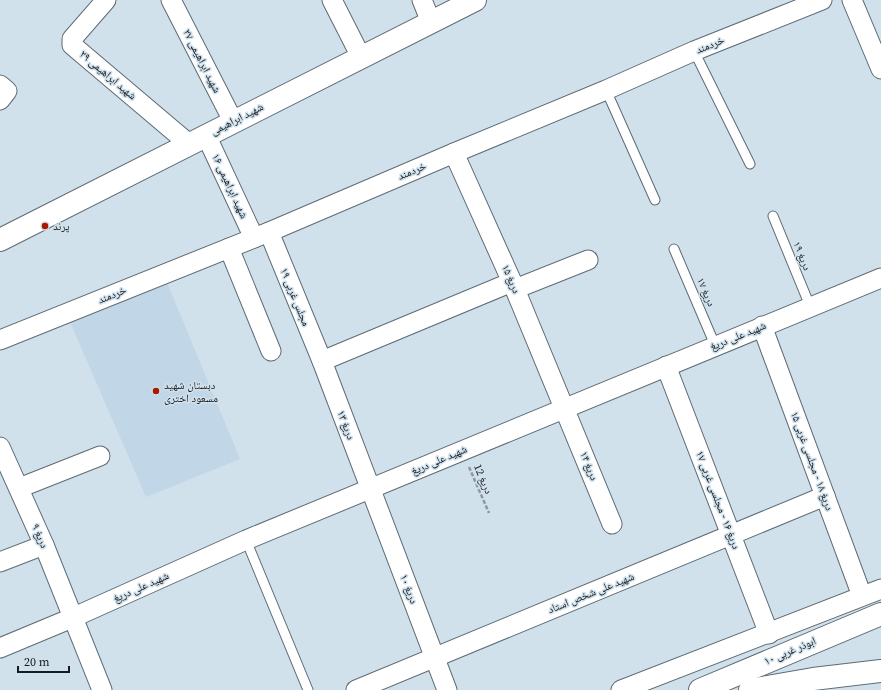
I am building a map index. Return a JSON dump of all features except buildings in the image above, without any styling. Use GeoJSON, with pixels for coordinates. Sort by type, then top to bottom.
{"type":"FeatureCollection","features":[{"type":"Feature","properties":{"kind":"street","name":"شهید ابراهیمی ۲۹"},"geometry":{"type":"LineString","coordinates":[[106,0],[72,39],[72,45],[197,139]]}},
{"type":"Feature","properties":{"kind":"street","name":"شهید ابراهیمی ۲۷"},"geometry":{"type":"LineString","coordinates":[[171,0],[233,121]]}},
{"type":"Feature","properties":{"kind":"street"},"geometry":{"type":"LineString","coordinates":[[332,0],[361,57]]}},
{"type":"Feature","properties":{"kind":"street"},"geometry":{"type":"LineString","coordinates":[[422,0],[431,22]]}},
{"type":"Feature","properties":{"kind":"street","name":"شهید ابراهیمی"},"geometry":{"type":"LineString","coordinates":[[0,240],[197,139],[475,0]]}},
{"type":"Feature","properties":{"kind":"street","name":"خردمند"},"geometry":{"type":"LineString","coordinates":[[0,340],[261,235],[606,90],[694,51],[822,0]]}},
{"type":"Feature","properties":{"kind":"street"},"geometry":{"type":"LineString","coordinates":[[852,0],[881,69]]}},
{"type":"Feature","properties":{"kind":"street"},"geometry":{"type":"LineString","coordinates":[[0,85],[7,92],[0,100]]}},
{"type":"Feature","properties":{"kind":"street","name":"شهید ابراهیمی ۱۶"},"geometry":{"type":"LineString","coordinates":[[197,139],[261,235]]}},
{"type":"Feature","properties":{"kind":"street","name":"دریغ ۱۵"},"geometry":{"type":"LineString","coordinates":[[454,153],[565,407]]}},
{"type":"Feature","properties":{"kind":"street","name":"مجلس غربی ۱۹"},"geometry":{"type":"LineString","coordinates":[[261,235],[322,361]]}},
{"type":"Feature","properties":{"kind":"street"},"geometry":{"type":"LineString","coordinates":[[229,248],[271,351]]}},
{"type":"Feature","properties":{"kind":"street"},"geometry":{"type":"LineString","coordinates":[[322,361],[513,286],[588,260]]}},
{"type":"Feature","properties":{"kind":"street","name":"شهید علی دریغ"},"geometry":{"type":"LineString","coordinates":[[0,648],[72,618],[246,540],[565,407],[881,278]]}},
{"type":"Feature","properties":{"kind":"street","name":"دریغ ۱۸ - مجلسی غربی ۱۵"},"geometry":{"type":"LineString","coordinates":[[762,326],[862,596]]}},
{"type":"Feature","properties":{"kind":"street","name":"دریغ ۱۳"},"geometry":{"type":"LineString","coordinates":[[322,361],[370,488]]}},
{"type":"Feature","properties":{"kind":"street","name":"دریغ ۱۶ - مجلسی غربی ۱۷"},"geometry":{"type":"LineString","coordinates":[[666,366],[769,634]]}},
{"type":"Feature","properties":{"kind":"street","name":"دریغ ۱۴"},"geometry":{"type":"LineString","coordinates":[[565,407],[612,524]]}},
{"type":"Feature","properties":{"kind":"street","name":"دریغ ۹"},"geometry":{"type":"LineString","coordinates":[[1,453],[44,545],[102,690]]}},
{"type":"Feature","properties":{"kind":"street"},"geometry":{"type":"LineString","coordinates":[[18,488],[100,456]]}},
{"type":"Feature","properties":{"kind":"street","name":"دریغ ۱۰"},"geometry":{"type":"LineString","coordinates":[[370,488],[448,690]]}},
{"type":"Feature","properties":{"kind":"street","name":"شهید علی شخص استاد"},"geometry":{"type":"LineString","coordinates":[[356,690],[826,496]]}},
{"type":"Feature","properties":{"kind":"street"},"geometry":{"type":"LineString","coordinates":[[0,562],[44,545]]}},
{"type":"Feature","properties":{"kind":"street"},"geometry":{"type":"LineString","coordinates":[[621,690],[769,634],[881,589]]}},
{"type":"Feature","properties":{"kind":"street","name":"ابوذر غربی ۱۰"},"geometry":{"type":"LineString","coordinates":[[700,690],[881,614]]}},
{"type":"Feature","properties":{"kind":"street"},"geometry":{"type":"LineString","coordinates":[[750,690],[814,679],[881,671]]}},
{"type":"Feature","properties":{"kind":"lane"},"geometry":{"type":"LineString","coordinates":[[694,51],[750,164]]}},
{"type":"Feature","properties":{"kind":"lane"},"geometry":{"type":"LineString","coordinates":[[606,90],[655,200]]}},
{"type":"Feature","properties":{"kind":"lane","name":"دریغ ۱۹"},"geometry":{"type":"LineString","coordinates":[[773,216],[810,306]]}},
{"type":"Feature","properties":{"kind":"lane","name":"دریغ ۱۷"},"geometry":{"type":"LineString","coordinates":[[674,249],[715,346]]}},
{"type":"Feature","properties":{"kind":"lane"},"geometry":{"type":"LineString","coordinates":[[246,540],[308,690]]}},
{"type":"Feature","properties":{"kind":"path","name":"دریغ 12"},"geometry":{"type":"LineString","coordinates":[[462,450],[489,513]]}},
{"type":"Feature","properties":{"kind":"shaded area","name":"دبستان شهید مسعود اختری"},"geometry":{"type":"Polygon","coordinates":[[[166,280],[240,459],[146,497],[70,322],[166,280]]]}},
{"type":"Feature","properties":{"kind":"place","name":"پرند"},"geometry":{"type":"Point","coordinates":[45,226]}},
{"type":"Feature","properties":{"kind":"place","name":"دبستان شهید مسعود اختری"},"geometry":{"type":"Point","coordinates":[156,391]}}]}
